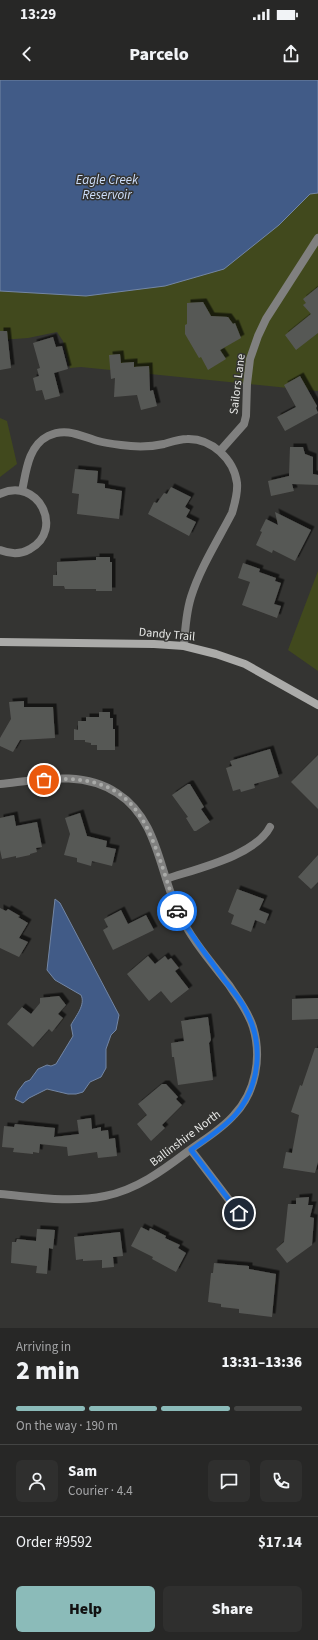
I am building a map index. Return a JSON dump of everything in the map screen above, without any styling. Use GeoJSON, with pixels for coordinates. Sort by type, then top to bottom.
{"type":"FeatureCollection","features":[{"type":"Feature","properties":{"kind":"street","name":"Sailors Lane"},"geometry":{"type":"LineString","coordinates":[[220,452],[244,424],[246,416],[247,384],[250,359],[258,336],[266,319],[318,238]]}},
{"type":"Feature","properties":{"kind":"street"},"geometry":{"type":"LineString","coordinates":[[22,491],[31,454],[43,439],[61,432],[73,432],[96,441],[127,446],[158,445],[186,438],[194,439],[207,443],[220,452],[231,466],[236,477],[237,489],[235,501],[232,513],[198,578],[191,597],[186,618],[184,646]]}},
{"type":"Feature","properties":{"kind":"street"},"geometry":{"type":"LineString","coordinates":[[0,494],[11,490],[22,491],[35,498],[41,505],[46,519],[44,533],[39,542],[28,551],[13,554],[0,550]]}},
{"type":"Feature","properties":{"kind":"street","name":"Dandy Trail"},"geometry":{"type":"LineString","coordinates":[[0,642],[154,644],[184,646],[216,654],[245,664],[318,705]]}},
{"type":"Feature","properties":{"kind":"street","name":"Ballinshire North"},"geometry":{"type":"LineString","coordinates":[[0,784],[59,778],[77,778],[95,782],[118,793],[140,813],[146,824],[178,911],[195,940],[246,1011],[253,1028],[257,1046],[255,1077],[249,1094],[235,1115],[222,1127],[165,1169],[143,1182],[106,1196],[86,1199],[66,1200],[0,1194]]}},
{"type":"Feature","properties":{"kind":"street"},"geometry":{"type":"LineString","coordinates":[[166,878],[241,853],[265,834],[270,827]]}},
{"type":"Feature","properties":{"kind":"street"},"geometry":{"type":"LineString","coordinates":[[191,1150],[239,1213]]}},
{"type":"Feature","properties":{"kind":"green space","name":"Eagle Creek Reservoir"},"geometry":{"type":"Polygon","coordinates":[[[0,80],[318,80],[318,391],[81,367],[70,368],[63,341],[57,332],[28,338],[0,340],[0,80]]]}},
{"type":"Feature","properties":{"kind":"green space"},"geometry":{"type":"Polygon","coordinates":[[[0,418],[7,421],[17,464],[0,477],[0,418]]]}},
{"type":"Feature","properties":{"kind":"green space"},"geometry":{"type":"Polygon","coordinates":[[[318,571],[318,671],[288,650],[318,571]]]}},
{"type":"Feature","properties":{"kind":"water","name":"Eagle Creek Reservoir"},"geometry":{"type":"Polygon","coordinates":[[[0,80],[318,80],[318,193],[310,194],[279,225],[224,269],[165,286],[86,296],[0,291],[0,80]]]}},
{"type":"Feature","properties":{"kind":"water"},"geometry":{"type":"Polygon","coordinates":[[[55,899],[60,903],[119,1015],[116,1030],[111,1035],[106,1049],[106,1068],[101,1077],[90,1082],[83,1092],[68,1094],[47,1089],[29,1098],[23,1103],[15,1099],[18,1091],[25,1082],[30,1080],[38,1069],[47,1065],[51,1066],[56,1064],[73,1036],[71,1025],[82,1003],[81,995],[55,980],[47,970],[55,899]]]}},
{"type":"Feature","properties":{"kind":"building"},"geometry":{"type":"Polygon","coordinates":[[[318,287],[318,333],[296,350],[285,335],[311,314],[303,305],[306,303],[303,299],[318,287]]]}},
{"type":"Feature","properties":{"kind":"building"},"geometry":{"type":"Polygon","coordinates":[[[203,302],[211,316],[228,317],[233,324],[235,323],[241,338],[220,350],[226,359],[208,370],[185,334],[185,325],[187,324],[187,303],[203,302]]]}},
{"type":"Feature","properties":{"kind":"building"},"geometry":{"type":"Polygon","coordinates":[[[0,331],[7,331],[11,368],[0,370],[0,331]]]}},
{"type":"Feature","properties":{"kind":"building"},"geometry":{"type":"Polygon","coordinates":[[[53,337],[56,347],[62,346],[68,369],[54,373],[60,396],[45,400],[42,390],[36,391],[33,378],[39,376],[37,369],[40,368],[33,343],[53,337]]]}},
{"type":"Feature","properties":{"kind":"building"},"geometry":{"type":"Polygon","coordinates":[[[120,354],[121,363],[134,362],[134,367],[149,366],[150,391],[153,390],[157,406],[141,410],[137,395],[114,397],[115,378],[111,379],[109,355],[120,354]]]}},
{"type":"Feature","properties":{"kind":"building"},"geometry":{"type":"Polygon","coordinates":[[[300,376],[317,406],[316,408],[318,413],[285,431],[277,417],[296,407],[284,385],[300,376]]]}},
{"type":"Feature","properties":{"kind":"building"},"geometry":{"type":"Polygon","coordinates":[[[290,447],[303,447],[305,454],[313,457],[313,474],[318,475],[318,485],[292,484],[294,491],[271,496],[268,481],[289,476],[290,447]]]}},
{"type":"Feature","properties":{"kind":"building"},"geometry":{"type":"Polygon","coordinates":[[[75,469],[98,471],[97,483],[105,484],[105,488],[122,491],[119,519],[77,514],[79,494],[72,493],[75,469]]]}},
{"type":"Feature","properties":{"kind":"building"},"geometry":{"type":"Polygon","coordinates":[[[171,487],[191,497],[185,507],[190,510],[186,517],[196,522],[189,536],[148,514],[154,502],[157,503],[164,493],[167,494],[171,487]]]}},
{"type":"Feature","properties":{"kind":"building"},"geometry":{"type":"Polygon","coordinates":[[[275,512],[311,530],[295,561],[273,550],[272,553],[256,545],[262,532],[260,531],[266,519],[278,525],[275,512]]]}},
{"type":"Feature","properties":{"kind":"building"},"geometry":{"type":"Polygon","coordinates":[[[96,557],[110,557],[110,562],[112,562],[112,591],[96,591],[96,589],[65,589],[64,586],[53,586],[53,575],[57,575],[57,562],[96,560],[96,557]]]}},
{"type":"Feature","properties":{"kind":"building"},"geometry":{"type":"Polygon","coordinates":[[[243,563],[260,569],[259,572],[276,578],[275,581],[281,583],[274,604],[281,606],[277,618],[242,605],[250,582],[238,578],[243,563]]]}},
{"type":"Feature","properties":{"kind":"building"},"geometry":{"type":"Polygon","coordinates":[[[24,701],[24,707],[53,707],[55,738],[20,740],[13,752],[0,746],[0,738],[11,719],[9,702],[24,701]]]}},
{"type":"Feature","properties":{"kind":"building"},"geometry":{"type":"Polygon","coordinates":[[[99,712],[110,712],[110,718],[113,718],[113,729],[115,729],[115,750],[97,750],[97,745],[91,745],[91,743],[85,742],[85,740],[74,740],[74,729],[78,730],[78,721],[86,721],[86,717],[99,717],[99,712]]]}},
{"type":"Feature","properties":{"kind":"building"},"geometry":{"type":"Polygon","coordinates":[[[270,749],[279,777],[254,784],[255,788],[241,792],[240,789],[233,791],[226,768],[232,766],[230,761],[270,749]]]}},
{"type":"Feature","properties":{"kind":"building"},"geometry":{"type":"Polygon","coordinates":[[[318,755],[318,809],[291,782],[318,755]]]}},
{"type":"Feature","properties":{"kind":"building"},"geometry":{"type":"Polygon","coordinates":[[[190,784],[204,807],[201,809],[210,822],[196,831],[194,831],[186,818],[188,817],[172,795],[190,784]]]}},
{"type":"Feature","properties":{"kind":"building"},"geometry":{"type":"Polygon","coordinates":[[[80,813],[87,836],[107,841],[106,847],[116,849],[112,866],[92,861],[91,866],[77,862],[77,858],[64,855],[70,834],[65,818],[80,813]]]}},
{"type":"Feature","properties":{"kind":"building"},"geometry":{"type":"Polygon","coordinates":[[[14,815],[16,826],[37,822],[42,847],[36,848],[37,852],[30,855],[2,859],[0,850],[0,818],[14,815]]]}},
{"type":"Feature","properties":{"kind":"building"},"geometry":{"type":"Polygon","coordinates":[[[318,855],[318,882],[311,889],[298,877],[318,855]]]}},
{"type":"Feature","properties":{"kind":"building"},"geometry":{"type":"Polygon","coordinates":[[[237,889],[264,899],[259,910],[269,914],[265,924],[255,920],[251,932],[231,924],[234,915],[228,912],[237,889]]]}},
{"type":"Feature","properties":{"kind":"building"},"geometry":{"type":"Polygon","coordinates":[[[0,908],[6,911],[8,909],[28,923],[19,938],[28,942],[19,957],[0,948],[0,908]]]}},
{"type":"Feature","properties":{"kind":"building"},"geometry":{"type":"Polygon","coordinates":[[[121,910],[128,924],[146,915],[154,930],[113,950],[103,930],[108,927],[104,919],[121,910]]]}},
{"type":"Feature","properties":{"kind":"building"},"geometry":{"type":"Polygon","coordinates":[[[148,956],[155,964],[165,956],[168,960],[171,958],[179,968],[175,971],[189,989],[171,1003],[161,991],[149,1001],[127,974],[148,956]]]}},
{"type":"Feature","properties":{"kind":"building"},"geometry":{"type":"Polygon","coordinates":[[[59,996],[66,1005],[58,1014],[63,1018],[52,1032],[49,1029],[33,1047],[7,1024],[22,1007],[31,1014],[40,1003],[40,998],[59,996]]]}},
{"type":"Feature","properties":{"kind":"building"},"geometry":{"type":"Polygon","coordinates":[[[318,998],[318,1019],[292,1020],[292,999],[318,998]]]}},
{"type":"Feature","properties":{"kind":"building"},"geometry":{"type":"Polygon","coordinates":[[[208,1017],[213,1080],[178,1085],[174,1057],[172,1057],[171,1043],[184,1041],[181,1021],[208,1017]]]}},
{"type":"Feature","properties":{"kind":"building"},"geometry":{"type":"Polygon","coordinates":[[[315,1048],[318,1048],[318,1162],[315,1173],[283,1168],[286,1152],[292,1153],[299,1115],[291,1112],[315,1048]]]}},
{"type":"Feature","properties":{"kind":"building"},"geometry":{"type":"Polygon","coordinates":[[[162,1084],[166,1084],[178,1097],[176,1099],[182,1105],[162,1125],[165,1128],[151,1141],[137,1124],[147,1115],[138,1104],[162,1084]]]}},
{"type":"Feature","properties":{"kind":"building"},"geometry":{"type":"Polygon","coordinates":[[[91,1118],[92,1129],[101,1127],[101,1131],[108,1130],[109,1139],[115,1138],[117,1156],[98,1158],[97,1152],[68,1156],[67,1147],[40,1144],[39,1153],[33,1152],[33,1154],[13,1152],[14,1148],[2,1147],[4,1126],[14,1127],[15,1124],[55,1128],[54,1137],[79,1134],[77,1120],[91,1118]]]}},
{"type":"Feature","properties":{"kind":"building"},"geometry":{"type":"Polygon","coordinates":[[[309,1197],[308,1205],[313,1205],[310,1217],[314,1218],[312,1245],[287,1263],[276,1249],[284,1242],[288,1204],[296,1204],[296,1198],[309,1197]]]}},
{"type":"Feature","properties":{"kind":"building"},"geometry":{"type":"Polygon","coordinates":[[[141,1227],[149,1231],[150,1228],[166,1236],[165,1238],[180,1245],[178,1248],[186,1253],[176,1272],[152,1259],[153,1257],[131,1246],[141,1227]]]}},
{"type":"Feature","properties":{"kind":"building"},"geometry":{"type":"Polygon","coordinates":[[[37,1229],[55,1230],[53,1249],[49,1248],[47,1274],[36,1273],[37,1266],[11,1263],[12,1242],[16,1242],[17,1239],[36,1241],[37,1229]]]}},
{"type":"Feature","properties":{"kind":"building"},"geometry":{"type":"Polygon","coordinates":[[[120,1232],[123,1256],[113,1257],[114,1267],[102,1268],[102,1260],[76,1260],[74,1237],[120,1232]]]}},
{"type":"Feature","properties":{"kind":"building"},"geometry":{"type":"Polygon","coordinates":[[[214,1263],[249,1266],[249,1269],[276,1274],[272,1317],[239,1313],[239,1309],[221,1307],[221,1304],[208,1302],[211,1273],[213,1273],[214,1263]]]}},
{"type":"Feature","properties":{"kind":"way so far"},"geometry":{"type":"LineString","coordinates":[[44,780],[71,778],[95,782],[118,793],[131,804],[140,813],[149,829],[177,911]]}},
{"type":"Feature","properties":{"kind":"route"},"geometry":{"type":"LineString","coordinates":[[177,911],[195,940],[246,1011],[253,1028],[257,1046],[255,1077],[249,1094],[235,1115],[222,1127],[191,1150],[239,1213]]}}]}
